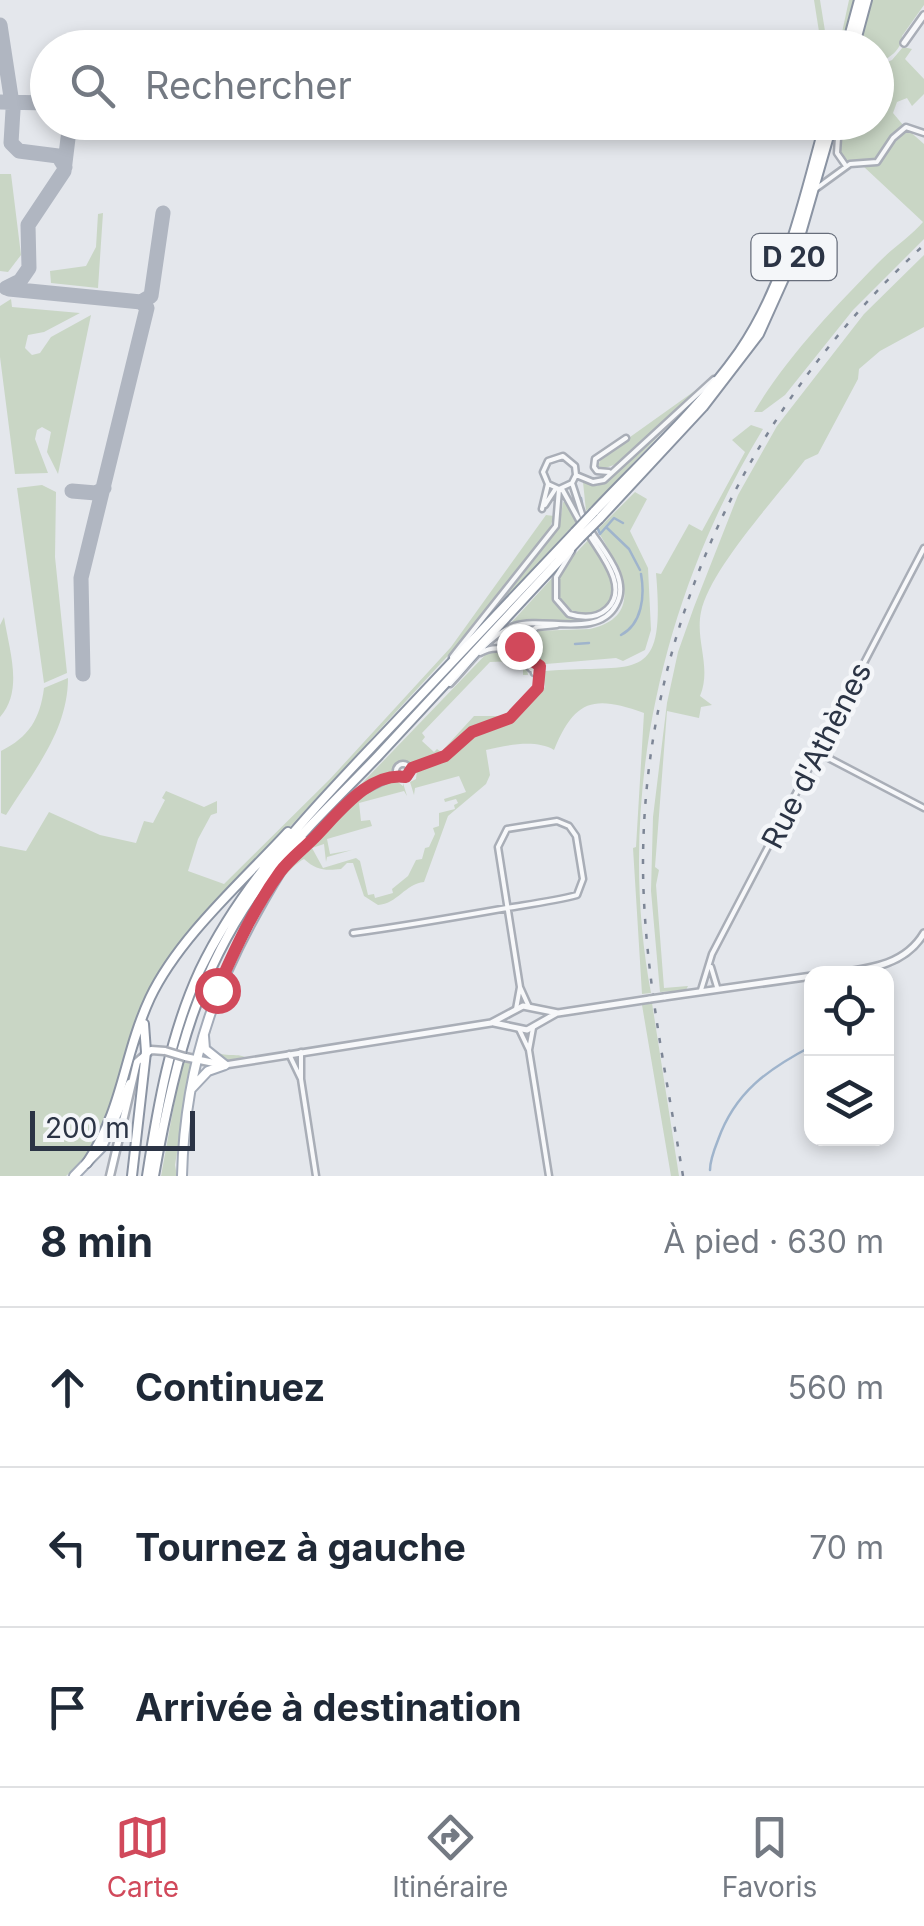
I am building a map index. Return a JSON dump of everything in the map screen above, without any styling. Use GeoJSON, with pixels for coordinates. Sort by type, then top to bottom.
{"type":"FeatureCollection","features":[{"type":"Feature","properties":{"kind":"main road"},"geometry":{"type":"LineString","coordinates":[[851,30],[859,0]]}},
{"type":"Feature","properties":{"kind":"main road"},"geometry":{"type":"LineString","coordinates":[[859,30],[867,0]]}},
{"type":"Feature","properties":{"kind":"main road","name":"D 20"},"geometry":{"type":"LineString","coordinates":[[153,1176],[164,1078],[181,1018],[208,955],[261,872],[358,762],[401,723],[577,537],[729,365],[780,274],[820,140]]}},
{"type":"Feature","properties":{"kind":"main road","name":"D 20"},"geometry":{"type":"LineString","coordinates":[[596,516],[703,407],[749,349],[782,286],[830,140]]}},
{"type":"Feature","properties":{"kind":"main road","name":"D 20"},"geometry":{"type":"LineString","coordinates":[[153,1176],[177,1059],[197,998],[241,913],[280,860],[379,754],[401,723]]}},
{"type":"Feature","properties":{"kind":"main road"},"geometry":{"type":"LineString","coordinates":[[182,1176],[184,1116],[195,1059],[205,1022],[238,943],[282,869],[379,754]]}},
{"type":"Feature","properties":{"kind":"main road"},"geometry":{"type":"LineString","coordinates":[[87,1163],[111,1122],[147,1005],[182,948],[358,762]]}},
{"type":"Feature","properties":{"kind":"main road"},"geometry":{"type":"LineString","coordinates":[[132,1176],[146,1052],[142,1029],[147,1005]]}},
{"type":"Feature","properties":{"kind":"main road"},"geometry":{"type":"LineString","coordinates":[[205,1022],[205,1049],[225,1065]]}},
{"type":"Feature","properties":{"kind":"main road"},"geometry":{"type":"LineString","coordinates":[[74,1176],[107,1139],[139,1058],[146,1052],[154,1049],[225,1065]]}},
{"type":"Feature","properties":{"kind":"main road"},"geometry":{"type":"LineString","coordinates":[[184,1116],[194,1084],[208,1071],[225,1065]]}},
{"type":"Feature","properties":{"kind":"main road"},"geometry":{"type":"LineString","coordinates":[[110,1176],[130,1084]]}},
{"type":"Feature","properties":{"kind":"street"},"geometry":{"type":"LineString","coordinates":[[904,43],[924,15]]}},
{"type":"Feature","properties":{"kind":"street"},"geometry":{"type":"LineString","coordinates":[[894,136],[906,127],[924,132]]}},
{"type":"Feature","properties":{"kind":"street"},"geometry":{"type":"LineString","coordinates":[[837,140],[837,152],[846,166]]}},
{"type":"Feature","properties":{"kind":"street"},"geometry":{"type":"LineString","coordinates":[[814,192],[854,162],[878,162],[891,140]]}},
{"type":"Feature","properties":{"kind":"street"},"geometry":{"type":"LineString","coordinates":[[576,475],[597,482],[614,470],[729,365]]}},
{"type":"Feature","properties":{"kind":"street"},"geometry":{"type":"LineString","coordinates":[[614,470],[602,473],[594,463],[626,438]]}},
{"type":"Feature","properties":{"kind":"street"},"geometry":{"type":"LineString","coordinates":[[555,456],[570,459],[576,475],[572,483],[559,489],[542,509],[548,484],[544,468],[555,456]]}},
{"type":"Feature","properties":{"kind":"street"},"geometry":{"type":"LineString","coordinates":[[548,484],[559,489],[581,518],[572,483]]}},
{"type":"Feature","properties":{"kind":"street"},"geometry":{"type":"LineString","coordinates":[[401,723],[556,526],[559,489]]}},
{"type":"Feature","properties":{"kind":"street"},"geometry":{"type":"LineString","coordinates":[[401,723],[510,627],[598,621],[614,609],[619,599],[618,576],[592,536],[616,590],[610,606],[596,616],[569,614],[556,599],[556,577],[577,537]]}},
{"type":"Feature","properties":{"kind":"street","name":"Rue d'Athènes"},"geometry":{"type":"LineString","coordinates":[[700,991],[710,962],[924,548]]}},
{"type":"Feature","properties":{"kind":"street"},"geometry":{"type":"LineString","coordinates":[[476,656],[494,647],[515,649],[528,630],[564,623]]}},
{"type":"Feature","properties":{"kind":"street"},"geometry":{"type":"LineString","coordinates":[[282,869],[360,793],[398,774],[406,777],[410,769],[445,756],[472,732],[510,718],[538,688],[538,672],[525,656],[522,642]]}},
{"type":"Feature","properties":{"kind":"street"},"geometry":{"type":"LineString","coordinates":[[508,650],[533,666]]}},
{"type":"Feature","properties":{"kind":"street"},"geometry":{"type":"LineString","coordinates":[[817,752],[924,808]]}},
{"type":"Feature","properties":{"kind":"street"},"geometry":{"type":"LineString","coordinates":[[398,774],[400,764],[410,769]]}},
{"type":"Feature","properties":{"kind":"street"},"geometry":{"type":"LineString","coordinates":[[353,933],[508,908],[577,894],[583,880],[576,836],[569,826],[557,821],[516,826],[502,836],[498,847],[508,908],[520,988],[532,1008],[530,1050],[549,1176]]}},
{"type":"Feature","properties":{"kind":"street"},"geometry":{"type":"LineString","coordinates":[[869,966],[899,960],[924,934]]}},
{"type":"Feature","properties":{"kind":"street"},"geometry":{"type":"LineString","coordinates":[[710,962],[718,987]]}},
{"type":"Feature","properties":{"kind":"street"},"geometry":{"type":"LineString","coordinates":[[491,1023],[517,1028],[534,1025],[558,1013],[804,977]]}},
{"type":"Feature","properties":{"kind":"street"},"geometry":{"type":"LineString","coordinates":[[520,988],[514,1011],[517,1028],[530,1050]]}},
{"type":"Feature","properties":{"kind":"street"},"geometry":{"type":"LineString","coordinates":[[225,1065],[491,1023],[514,1011],[532,1008],[558,1013]]}},
{"type":"Feature","properties":{"kind":"street"},"geometry":{"type":"LineString","coordinates":[[301,1052],[301,1079],[316,1176]]}},
{"type":"Feature","properties":{"kind":"street"},"geometry":{"type":"LineString","coordinates":[[289,1054],[301,1079]]}},
{"type":"Feature","properties":{"kind":"green space"},"geometry":{"type":"Polygon","coordinates":[[[814,0],[820,0],[825,30],[819,30],[814,0]]]}},
{"type":"Feature","properties":{"kind":"green space"},"geometry":{"type":"Polygon","coordinates":[[[849,0],[854,0],[846,30],[843,30],[849,0]]]}},
{"type":"Feature","properties":{"kind":"green space"},"geometry":{"type":"Polygon","coordinates":[[[872,0],[924,0],[894,53],[894,30],[864,30],[872,0]]]}},
{"type":"Feature","properties":{"kind":"green space"},"geometry":{"type":"Polygon","coordinates":[[[903,47],[912,49],[905,59],[924,79],[924,94],[912,106],[907,98],[897,102],[894,110],[894,58],[903,47]]]}},
{"type":"Feature","properties":{"kind":"green space"},"geometry":{"type":"Polygon","coordinates":[[[894,114],[903,125],[894,137],[894,114]]]}},
{"type":"Feature","properties":{"kind":"green space"},"geometry":{"type":"Polygon","coordinates":[[[907,129],[924,144],[924,239],[853,310],[785,395],[762,412],[754,412],[795,353],[827,316],[923,222],[863,166],[879,166],[893,142],[907,129]]]}},
{"type":"Feature","properties":{"kind":"green space"},"geometry":{"type":"Polygon","coordinates":[[[839,140],[891,140],[875,161],[847,162],[838,148],[839,140]]]}},
{"type":"Feature","properties":{"kind":"green space"},"geometry":{"type":"Polygon","coordinates":[[[0,174],[11,174],[21,255],[8,272],[0,271],[0,174]]]}},
{"type":"Feature","properties":{"kind":"green space"},"geometry":{"type":"Polygon","coordinates":[[[103,213],[98,288],[51,283],[50,271],[86,266],[96,247],[98,214],[103,213]]]}},
{"type":"Feature","properties":{"kind":"green space"},"geometry":{"type":"Polygon","coordinates":[[[924,255],[924,327],[880,351],[859,369],[858,379],[818,454],[805,460],[762,513],[730,555],[707,595],[700,623],[704,675],[700,696],[712,705],[701,707],[699,718],[667,711],[655,867],[659,870],[656,885],[664,988],[688,986],[686,990],[660,992],[651,891],[653,817],[667,703],[678,652],[694,607],[738,495],[777,426],[864,314],[924,255]]]}},
{"type":"Feature","properties":{"kind":"green space"},"geometry":{"type":"Polygon","coordinates":[[[11,299],[12,307],[80,313],[44,332],[28,335],[25,348],[32,355],[40,353],[51,337],[91,315],[58,474],[47,452],[51,432],[42,427],[35,439],[48,473],[15,474],[0,357],[0,306],[11,299]]]}},
{"type":"Feature","properties":{"kind":"green space"},"geometry":{"type":"Polygon","coordinates":[[[703,385],[619,463],[603,469],[598,466],[602,457],[703,385]]]}},
{"type":"Feature","properties":{"kind":"green space"},"geometry":{"type":"Polygon","coordinates":[[[675,419],[586,511],[583,482],[596,486],[606,482],[675,419]]]}},
{"type":"Feature","properties":{"kind":"green space"},"geometry":{"type":"Polygon","coordinates":[[[751,425],[763,429],[698,560],[674,629],[656,701],[644,774],[639,847],[641,920],[651,993],[642,994],[633,848],[644,713],[599,703],[579,711],[570,720],[554,750],[530,744],[486,750],[490,775],[486,784],[448,816],[424,882],[411,886],[391,901],[378,905],[364,896],[353,863],[325,870],[304,859],[290,871],[274,890],[243,944],[219,1002],[209,1045],[222,1054],[245,1057],[223,1061],[206,1046],[211,1018],[245,936],[281,876],[355,800],[394,779],[403,783],[407,796],[404,791],[359,803],[361,821],[370,820],[372,826],[327,839],[330,854],[352,850],[327,857],[326,862],[324,844],[312,848],[323,868],[356,858],[360,861],[368,895],[374,894],[375,898],[393,893],[392,889],[408,876],[429,847],[435,834],[433,828],[439,826],[439,813],[455,809],[458,803],[456,799],[444,799],[466,792],[459,776],[415,788],[414,795],[410,782],[416,779],[417,770],[447,758],[475,735],[512,721],[545,687],[545,671],[623,667],[638,662],[649,652],[656,636],[656,573],[661,574],[689,524],[702,531],[745,452],[732,440],[751,425]]]}},
{"type":"Feature","properties":{"kind":"green space"},"geometry":{"type":"Polygon","coordinates":[[[42,485],[56,492],[55,557],[67,673],[44,683],[17,488],[42,485]]]}},
{"type":"Feature","properties":{"kind":"green space"},"geometry":{"type":"Polygon","coordinates":[[[635,492],[647,499],[630,531],[648,568],[651,630],[645,650],[623,661],[616,658],[546,664],[534,659],[523,642],[533,631],[590,629],[609,622],[620,612],[624,586],[597,530],[635,492]]]}},
{"type":"Feature","properties":{"kind":"green space"},"geometry":{"type":"Polygon","coordinates":[[[563,502],[578,520],[495,610],[559,528],[563,502]]]}},
{"type":"Feature","properties":{"kind":"green space"},"geometry":{"type":"Polygon","coordinates":[[[546,515],[554,516],[549,530],[456,647],[166,961],[136,1021],[104,1128],[82,1162],[66,1176],[0,1176],[0,846],[26,851],[49,812],[100,835],[136,843],[144,821],[153,823],[166,791],[204,807],[217,801],[217,813],[211,815],[198,839],[188,871],[224,884],[330,779],[451,647],[546,515]]]}},
{"type":"Feature","properties":{"kind":"green space"},"geometry":{"type":"Polygon","coordinates":[[[589,539],[608,569],[613,589],[610,602],[592,614],[569,609],[561,602],[558,591],[566,566],[589,539]]]}},
{"type":"Feature","properties":{"kind":"green space"},"geometry":{"type":"Polygon","coordinates":[[[553,577],[556,603],[575,620],[511,623],[553,577]]]}},
{"type":"Feature","properties":{"kind":"green space"},"geometry":{"type":"Polygon","coordinates":[[[4,617],[13,682],[0,717],[0,625],[4,617]]]}},
{"type":"Feature","properties":{"kind":"green space"},"geometry":{"type":"Polygon","coordinates":[[[491,649],[520,659],[528,675],[523,675],[523,666],[518,661],[490,662],[422,733],[422,741],[434,752],[441,752],[474,716],[507,716],[536,684],[533,681],[537,681],[536,687],[508,717],[473,730],[445,754],[416,764],[400,761],[394,772],[352,793],[491,649]]]}},
{"type":"Feature","properties":{"kind":"green space"},"geometry":{"type":"Polygon","coordinates":[[[68,678],[56,733],[6,815],[1,813],[1,751],[19,740],[31,726],[40,709],[44,688],[68,678]]]}},
{"type":"Feature","properties":{"kind":"green space"},"geometry":{"type":"Polygon","coordinates":[[[652,1003],[679,1176],[671,1176],[642,1005],[652,1003]]]}},
{"type":"Feature","properties":{"kind":"green space"},"geometry":{"type":"Polygon","coordinates":[[[182,1061],[191,1062],[175,1165],[177,1176],[161,1176],[182,1061]]]}},
{"type":"Feature","properties":{"kind":"waterway"},"geometry":{"type":"LineString","coordinates":[[581,498],[582,503]]}},
{"type":"Feature","properties":{"kind":"waterway"},"geometry":{"type":"LineString","coordinates":[[598,529],[600,534],[614,518],[623,523]]}},
{"type":"Feature","properties":{"kind":"waterway"},"geometry":{"type":"LineString","coordinates":[[606,527],[629,549],[640,570]]}},
{"type":"Feature","properties":{"kind":"waterway"},"geometry":{"type":"LineString","coordinates":[[621,635],[638,617],[643,591],[641,574]]}},
{"type":"Feature","properties":{"kind":"waterway"},"geometry":{"type":"LineString","coordinates":[[575,644],[589,643]]}},
{"type":"Feature","properties":{"kind":"waterway"},"geometry":{"type":"LineString","coordinates":[[710,1170],[725,1123],[744,1095],[767,1073],[804,1051]]}},
{"type":"Feature","properties":{"kind":"taxiway"},"geometry":{"type":"LineString","coordinates":[[0,25],[13,110],[11,143],[19,151],[58,156],[65,167]]}},
{"type":"Feature","properties":{"kind":"taxiway"},"geometry":{"type":"LineString","coordinates":[[0,102],[30,103]]}},
{"type":"Feature","properties":{"kind":"taxiway"},"geometry":{"type":"LineString","coordinates":[[6,288],[20,281],[29,268],[28,225],[64,171],[68,140]]}},
{"type":"Feature","properties":{"kind":"taxiway"},"geometry":{"type":"LineString","coordinates":[[83,674],[81,578],[147,308],[141,302],[151,296],[163,213]]}},
{"type":"Feature","properties":{"kind":"taxiway"},"geometry":{"type":"LineString","coordinates":[[9,289],[141,302]]}},
{"type":"Feature","properties":{"kind":"taxiway"},"geometry":{"type":"LineString","coordinates":[[72,491],[96,493],[104,488]]}},
{"type":"Feature","properties":{"kind":"railway"},"geometry":{"type":"LineString","coordinates":[[683,1176],[657,1023],[644,907],[648,779],[662,693],[685,608],[718,527],[758,450],[806,376],[862,308],[924,245]]}},
{"type":"Feature","properties":{"kind":"route"},"geometry":{"type":"LineString","coordinates":[[217,990],[238,943],[282,869],[354,798],[381,780],[398,774],[406,777],[410,769],[445,756],[472,732],[510,718],[538,688],[540,666],[525,656],[522,642],[519,646]]}}]}
